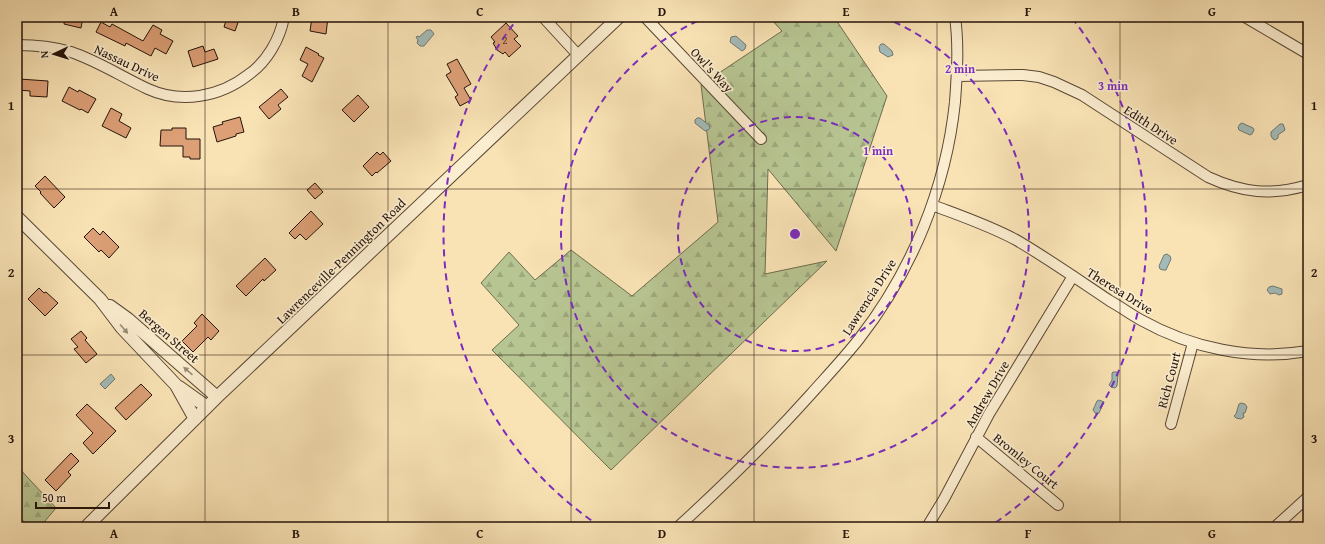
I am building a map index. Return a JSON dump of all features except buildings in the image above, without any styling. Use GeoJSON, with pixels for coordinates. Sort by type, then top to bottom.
{"type":"FeatureCollection","features":[{"type":"Feature","properties":{"kind":"street","name":"Nassau Drive"},"geometry":{"type":"LineString","coordinates":[[17,45],[50,47],[71,52],[91,60],[149,90],[166,95],[197,97],[227,89],[252,73],[263,62],[272,49],[279,35],[284,17]]}},
{"type":"Feature","properties":{"kind":"street"},"geometry":{"type":"LineString","coordinates":[[543,17],[578,55]]}},
{"type":"Feature","properties":{"kind":"street","name":"Lawrenceville-Pennington Road"},"geometry":{"type":"LineString","coordinates":[[86,527],[195,418],[619,17]]}},
{"type":"Feature","properties":{"kind":"street","name":"Owl's Way"},"geometry":{"type":"LineString","coordinates":[[645,17],[761,139]]}},
{"type":"Feature","properties":{"kind":"street","name":"Lawrencia Drive"},"geometry":{"type":"LineString","coordinates":[[678,527],[753,456],[795,412],[859,339],[895,286],[910,257],[932,204],[947,150],[953,118],[957,76],[955,17]]}},
{"type":"Feature","properties":{"kind":"street"},"geometry":{"type":"LineString","coordinates":[[1245,17],[1308,54]]}},
{"type":"Feature","properties":{"kind":"street","name":"Edith Drive"},"geometry":{"type":"LineString","coordinates":[[957,76],[1023,76],[1054,82],[1082,95],[1208,177],[1240,190],[1274,192],[1292,190],[1308,185]]}},
{"type":"Feature","properties":{"kind":"street","name":"Theresa Drive"},"geometry":{"type":"LineString","coordinates":[[932,204],[983,224],[1013,238],[1140,320],[1164,332],[1193,343],[1240,352],[1284,354],[1308,351]]}},
{"type":"Feature","properties":{"kind":"street","name":"Bergen Street"},"geometry":{"type":"LineString","coordinates":[[17,217],[100,299],[122,328],[176,385],[207,407]]}},
{"type":"Feature","properties":{"kind":"street","name":"Andrew Drive"},"geometry":{"type":"LineString","coordinates":[[927,527],[944,499],[989,414],[1073,276]]}},
{"type":"Feature","properties":{"kind":"street","name":"Bergen Street"},"geometry":{"type":"LineString","coordinates":[[100,299],[128,319],[217,397]]}},
{"type":"Feature","properties":{"kind":"street","name":"Rich Court"},"geometry":{"type":"LineString","coordinates":[[1171,424],[1193,343]]}},
{"type":"Feature","properties":{"kind":"street","name":"Bergen Street"},"geometry":{"type":"LineString","coordinates":[[176,385],[195,418]]}},
{"type":"Feature","properties":{"kind":"street","name":"Bromley Court"},"geometry":{"type":"LineString","coordinates":[[976,438],[1058,505]]}},
{"type":"Feature","properties":{"kind":"street"},"geometry":{"type":"LineString","coordinates":[[1275,527],[1308,497]]}},
{"type":"Feature","properties":{"kind":"green space"},"geometry":{"type":"Polygon","coordinates":[[[769,17],[834,17],[887,96],[836,251],[768,169],[765,274],[827,261],[611,470],[492,350],[519,325],[481,283],[509,252],[535,280],[571,250],[632,296],[718,222],[701,85],[782,31],[769,17]]]}},
{"type":"Feature","properties":{"kind":"green space"},"geometry":{"type":"Polygon","coordinates":[[[17,466],[56,508],[40,527],[29,527],[17,514],[17,466]]]}},
{"type":"Feature","properties":{"kind":"water"},"geometry":{"type":"Polygon","coordinates":[[[427,30],[431,30],[434,34],[424,46],[420,46],[417,43],[418,40],[416,37],[419,37],[427,30]]]}},
{"type":"Feature","properties":{"kind":"water"},"geometry":{"type":"Polygon","coordinates":[[[736,36],[746,45],[745,49],[742,51],[730,42],[731,37],[736,36]]]}},
{"type":"Feature","properties":{"kind":"water"},"geometry":{"type":"Polygon","coordinates":[[[881,44],[884,44],[892,51],[893,55],[888,57],[880,52],[879,47],[881,44]]]}},
{"type":"Feature","properties":{"kind":"water"},"geometry":{"type":"Polygon","coordinates":[[[697,118],[700,118],[709,125],[710,128],[705,131],[695,123],[697,118]]]}},
{"type":"Feature","properties":{"kind":"water"},"geometry":{"type":"Polygon","coordinates":[[[1242,123],[1253,128],[1254,130],[1252,134],[1250,135],[1239,130],[1238,127],[1242,123]]]}},
{"type":"Feature","properties":{"kind":"water"},"geometry":{"type":"Polygon","coordinates":[[[1280,124],[1283,124],[1285,130],[1278,135],[1278,138],[1275,140],[1271,136],[1271,132],[1280,124]]]}},
{"type":"Feature","properties":{"kind":"water"},"geometry":{"type":"Polygon","coordinates":[[[1167,254],[1171,259],[1166,270],[1160,269],[1159,266],[1164,255],[1167,254]]]}},
{"type":"Feature","properties":{"kind":"water"},"geometry":{"type":"Polygon","coordinates":[[[1273,286],[1282,289],[1282,294],[1270,294],[1267,290],[1269,287],[1273,286]]]}},
{"type":"Feature","properties":{"kind":"water"},"geometry":{"type":"Polygon","coordinates":[[[1113,372],[1117,372],[1118,374],[1117,386],[1115,388],[1109,385],[1112,380],[1113,372]]]}},
{"type":"Feature","properties":{"kind":"water"},"geometry":{"type":"Polygon","coordinates":[[[111,374],[115,379],[105,389],[100,384],[111,374]]]}},
{"type":"Feature","properties":{"kind":"water"},"geometry":{"type":"Polygon","coordinates":[[[1099,400],[1104,402],[1099,413],[1096,414],[1093,410],[1097,401],[1099,400]]]}},
{"type":"Feature","properties":{"kind":"water"},"geometry":{"type":"Polygon","coordinates":[[[1239,404],[1245,404],[1247,407],[1245,413],[1243,413],[1244,417],[1241,419],[1234,416],[1239,404]]]}}]}
